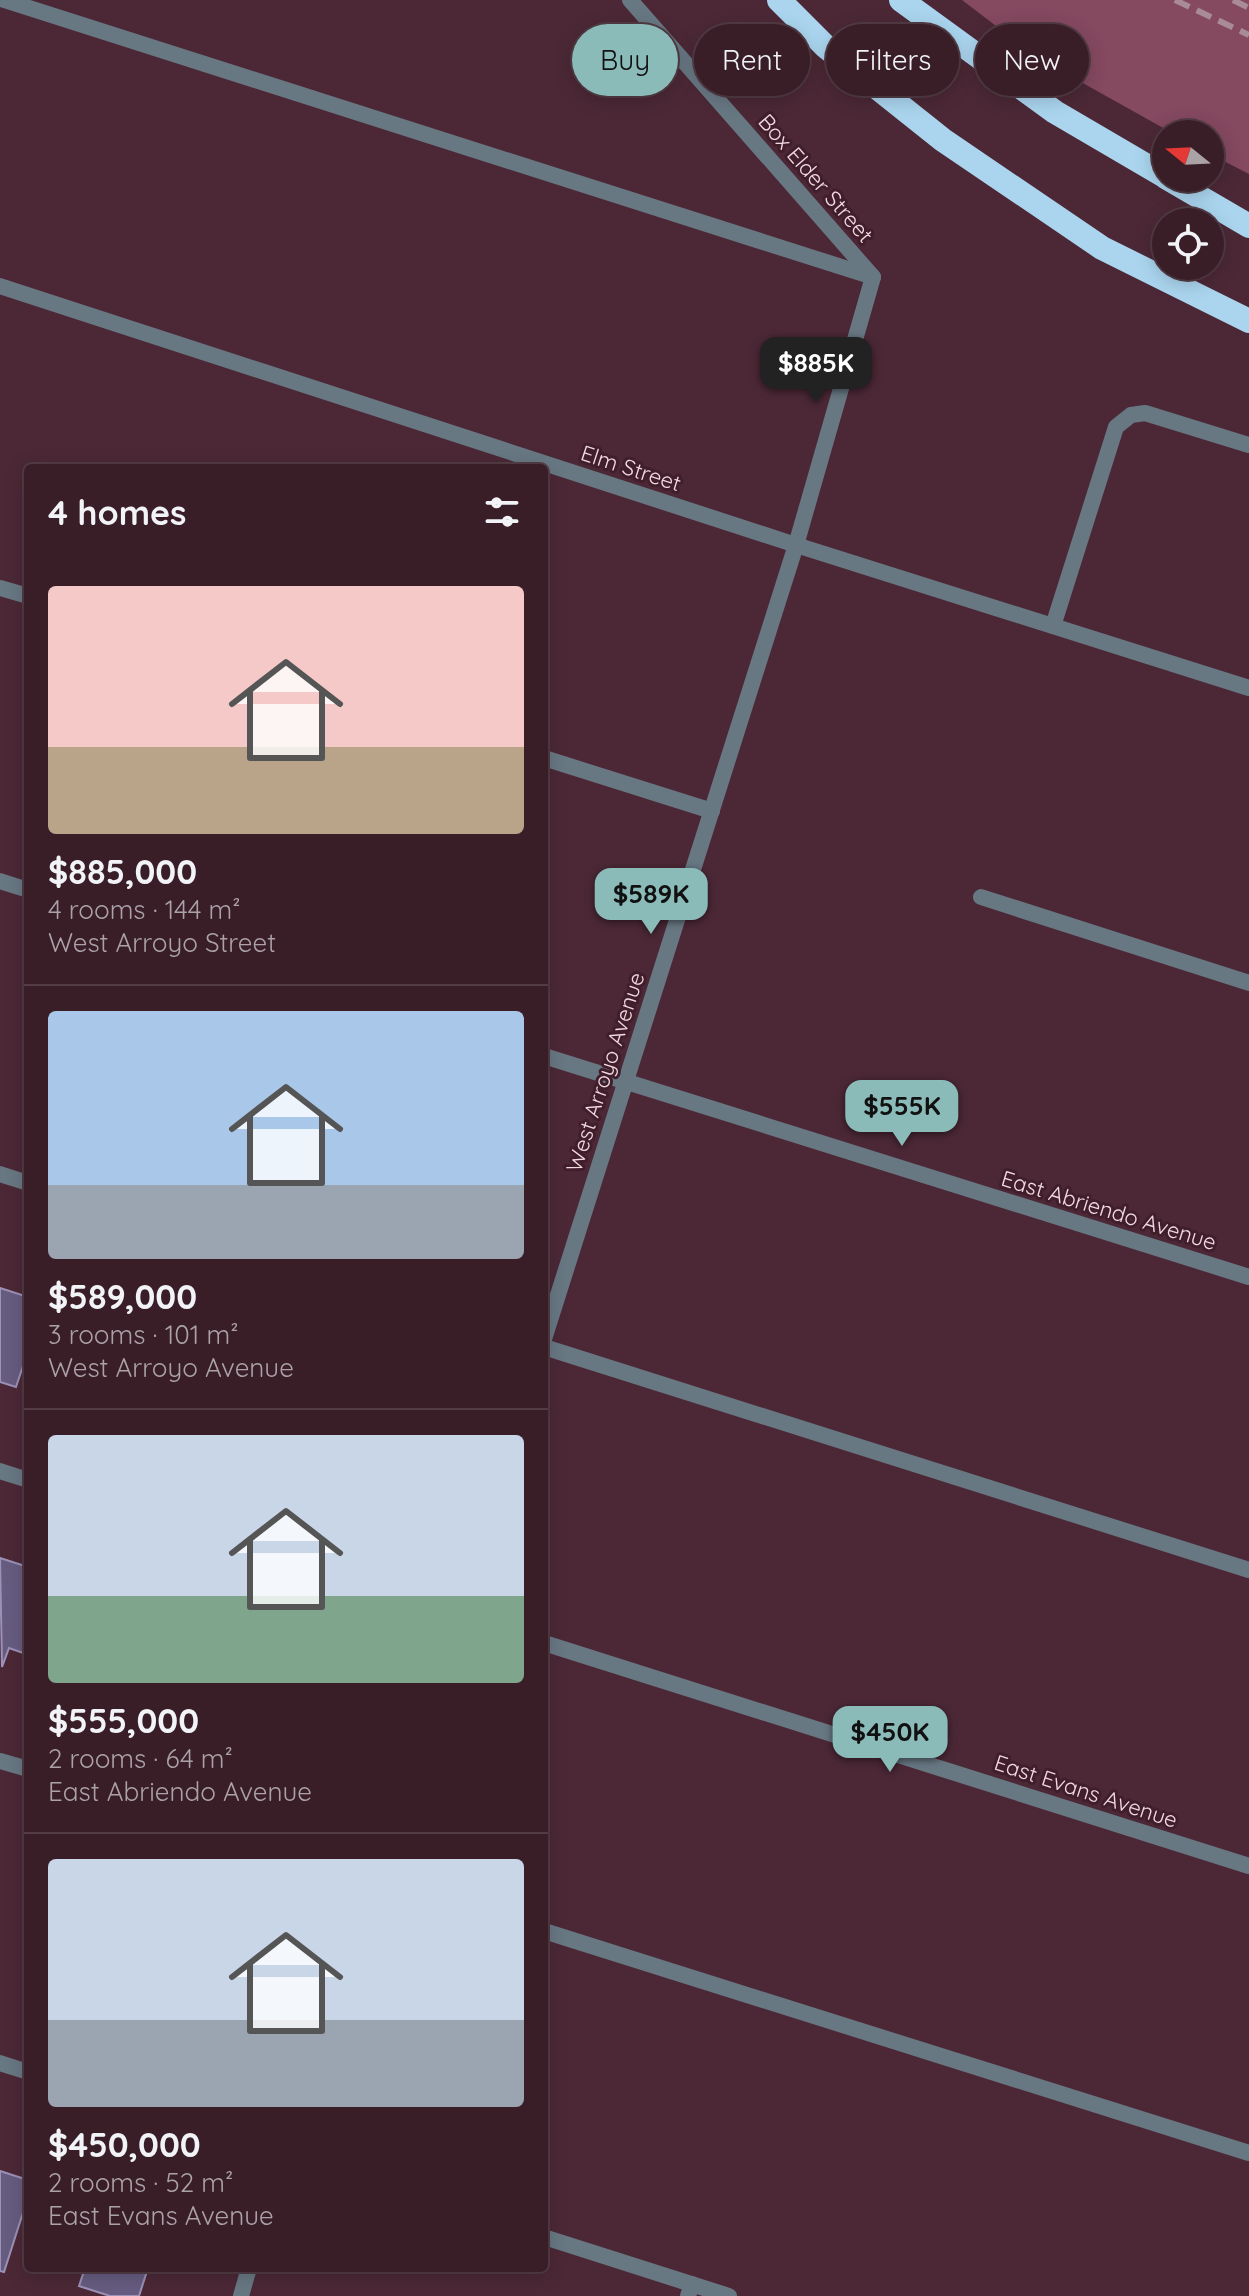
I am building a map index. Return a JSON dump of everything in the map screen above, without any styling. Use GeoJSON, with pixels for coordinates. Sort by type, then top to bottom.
{"type":"FeatureCollection","features":[{"type":"Feature","properties":{"kind":"highway"},"geometry":{"type":"LineString","coordinates":[[779,0],[825,46],[943,140],[1102,248],[1249,321]]}},
{"type":"Feature","properties":{"kind":"highway"},"geometry":{"type":"LineString","coordinates":[[901,0],[1055,112],[1152,169]]}},
{"type":"Feature","properties":{"kind":"highway"},"geometry":{"type":"LineString","coordinates":[[1191,192],[1249,226]]}},
{"type":"Feature","properties":{"kind":"street"},"geometry":{"type":"LineString","coordinates":[[4,0],[873,277]]}},
{"type":"Feature","properties":{"kind":"street","name":"Box Elder Street"},"geometry":{"type":"LineString","coordinates":[[630,0],[873,277]]}},
{"type":"Feature","properties":{"kind":"street","name":"West Arroyo Avenue"},"geometry":{"type":"LineString","coordinates":[[548,1326],[796,545],[873,277]]}},
{"type":"Feature","properties":{"kind":"street","name":"Elm Street"},"geometry":{"type":"LineString","coordinates":[[0,286],[547,464]]}},
{"type":"Feature","properties":{"kind":"street"},"geometry":{"type":"LineString","coordinates":[[1053,626],[1116,427],[1131,415],[1145,413],[1249,445]]}},
{"type":"Feature","properties":{"kind":"street","name":"Elm Street"},"geometry":{"type":"LineString","coordinates":[[548,464],[1249,688]]}},
{"type":"Feature","properties":{"kind":"street"},"geometry":{"type":"LineString","coordinates":[[0,588],[24,595]]}},
{"type":"Feature","properties":{"kind":"street"},"geometry":{"type":"LineString","coordinates":[[548,759],[712,811]]}},
{"type":"Feature","properties":{"kind":"street"},"geometry":{"type":"LineString","coordinates":[[0,881],[24,889]]}},
{"type":"Feature","properties":{"kind":"street"},"geometry":{"type":"LineString","coordinates":[[981,897],[1249,983]]}},
{"type":"Feature","properties":{"kind":"street","name":"East Abriendo Avenue"},"geometry":{"type":"LineString","coordinates":[[548,1057],[1249,1277]]}},
{"type":"Feature","properties":{"kind":"street"},"geometry":{"type":"LineString","coordinates":[[0,1174],[24,1182]]}},
{"type":"Feature","properties":{"kind":"street"},"geometry":{"type":"LineString","coordinates":[[548,1348],[1249,1570]]}},
{"type":"Feature","properties":{"kind":"street"},"geometry":{"type":"LineString","coordinates":[[0,1471],[24,1479]]}},
{"type":"Feature","properties":{"kind":"street","name":"East Evans Avenue"},"geometry":{"type":"LineString","coordinates":[[548,1644],[1249,1866]]}},
{"type":"Feature","properties":{"kind":"street"},"geometry":{"type":"LineString","coordinates":[[0,1761],[24,1768]]}},
{"type":"Feature","properties":{"kind":"street"},"geometry":{"type":"LineString","coordinates":[[548,1932],[1249,2153]]}},
{"type":"Feature","properties":{"kind":"street"},"geometry":{"type":"LineString","coordinates":[[0,2063],[24,2071]]}},
{"type":"Feature","properties":{"kind":"street"},"geometry":{"type":"LineString","coordinates":[[548,2238],[690,2290],[729,2296]]}},
{"type":"Feature","properties":{"kind":"street"},"geometry":{"type":"LineString","coordinates":[[241,2296],[248,2272]]}},
{"type":"Feature","properties":{"kind":"shaded area"},"geometry":{"type":"Polygon","coordinates":[[[962,0],[1249,0],[1249,174],[1224,161],[1224,120],[1152,122],[1089,86],[1089,24],[993,24],[962,0]]]}},
{"type":"Feature","properties":{"kind":"building"},"geometry":{"type":"Polygon","coordinates":[[[0,1288],[24,1296],[24,1363],[16,1387],[0,1382],[0,1288]]]}},
{"type":"Feature","properties":{"kind":"building"},"geometry":{"type":"Polygon","coordinates":[[[0,1558],[24,1566],[24,1653],[9,1648],[2,1667],[0,1558]]]}},
{"type":"Feature","properties":{"kind":"building"},"geometry":{"type":"Polygon","coordinates":[[[0,2171],[24,2179],[24,2210],[4,2272],[0,2271],[0,2171]]]}},
{"type":"Feature","properties":{"kind":"building"},"geometry":{"type":"Polygon","coordinates":[[[84,2272],[147,2272],[139,2296],[110,2296],[79,2286],[84,2272]]]}},
{"type":"Feature","properties":{"kind":"railway"},"geometry":{"type":"LineString","coordinates":[[1175,0],[1249,35]]}},
{"type":"Feature","properties":{"kind":"railway"},"geometry":{"type":"LineString","coordinates":[[1233,0],[1249,8]]}}]}
